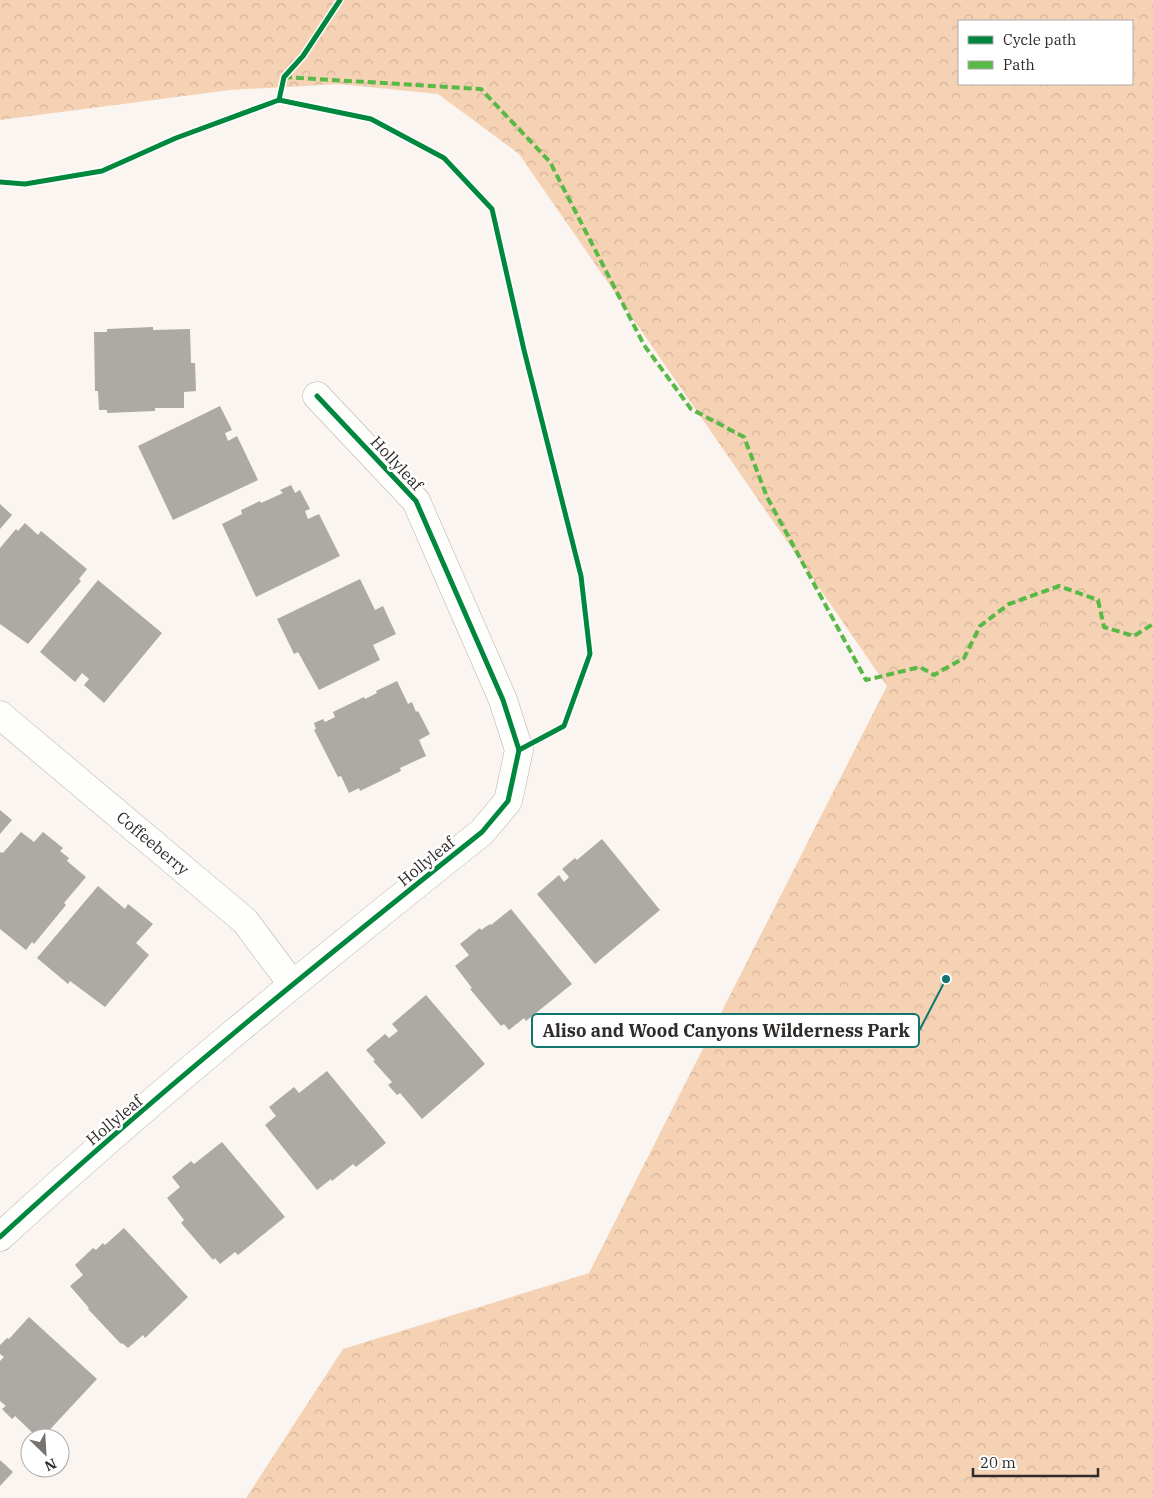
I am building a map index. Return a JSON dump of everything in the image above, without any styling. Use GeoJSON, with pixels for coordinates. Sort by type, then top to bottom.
{"type":"FeatureCollection","features":[{"type":"Feature","properties":{"kind":"street","name":"Hollyleaf"},"geometry":{"type":"LineString","coordinates":[[0,1237],[57,1185],[292,984],[482,832],[508,801],[519,750],[502,700],[416,501],[317,396]]}},
{"type":"Feature","properties":{"kind":"street","name":"Coffeeberry"},"geometry":{"type":"LineString","coordinates":[[0,715],[245,921],[292,984]]}},
{"type":"Feature","properties":{"kind":"green space"},"geometry":{"type":"Polygon","coordinates":[[[0,0],[1153,0],[1153,1498],[246,1498],[343,1349],[589,1273],[887,686],[519,154],[438,94],[339,84],[230,90],[0,120],[0,0]]]}},
{"type":"Feature","properties":{"kind":"building"},"geometry":{"type":"Polygon","coordinates":[[[153,327],[153,330],[190,329],[191,363],[195,363],[196,391],[184,392],[184,408],[155,408],[155,411],[107,413],[107,410],[99,410],[98,391],[95,391],[94,332],[107,332],[107,329],[153,327]]]}},
{"type":"Feature","properties":{"kind":"building"},"geometry":{"type":"Polygon","coordinates":[[[220,406],[232,430],[225,433],[228,441],[237,436],[258,480],[173,520],[138,446],[220,406]]]}},
{"type":"Feature","properties":{"kind":"building"},"geometry":{"type":"Polygon","coordinates":[[[291,485],[295,493],[300,490],[310,509],[305,511],[308,519],[319,514],[340,556],[256,597],[222,524],[242,514],[241,510],[283,493],[280,490],[291,485]]]}},
{"type":"Feature","properties":{"kind":"building"},"geometry":{"type":"Polygon","coordinates":[[[0,504],[12,515],[0,529],[0,504]]]}},
{"type":"Feature","properties":{"kind":"building"},"geometry":{"type":"Polygon","coordinates":[[[25,523],[38,535],[41,531],[87,569],[79,579],[81,581],[28,644],[0,624],[0,548],[16,529],[18,531],[25,523]]]}},
{"type":"Feature","properties":{"kind":"building"},"geometry":{"type":"Polygon","coordinates":[[[360,579],[375,610],[383,606],[396,634],[373,645],[380,660],[319,690],[298,652],[294,654],[277,619],[360,579]]]}},
{"type":"Feature","properties":{"kind":"building"},"geometry":{"type":"Polygon","coordinates":[[[98,580],[162,633],[104,703],[84,685],[89,679],[82,673],[75,682],[40,652],[98,580]]]}},
{"type":"Feature","properties":{"kind":"building"},"geometry":{"type":"Polygon","coordinates":[[[397,681],[408,704],[412,702],[430,734],[419,740],[426,756],[400,768],[401,771],[360,791],[359,788],[349,793],[341,776],[338,777],[314,730],[316,729],[314,723],[323,719],[325,722],[335,717],[333,712],[364,697],[365,699],[377,693],[376,691],[397,681]]]}},
{"type":"Feature","properties":{"kind":"building"},"geometry":{"type":"Polygon","coordinates":[[[0,810],[12,820],[0,834],[0,810]]]}},
{"type":"Feature","properties":{"kind":"building"},"geometry":{"type":"Polygon","coordinates":[[[21,832],[34,842],[43,832],[63,848],[60,851],[69,858],[67,861],[86,877],[34,944],[32,942],[26,950],[0,929],[0,853],[3,853],[21,832]]]}},
{"type":"Feature","properties":{"kind":"building"},"geometry":{"type":"Polygon","coordinates":[[[602,839],[660,910],[595,964],[537,894],[559,875],[564,882],[569,877],[562,869],[575,858],[577,860],[602,839]]]}},
{"type":"Feature","properties":{"kind":"building"},"geometry":{"type":"Polygon","coordinates":[[[98,886],[125,909],[128,904],[153,924],[136,943],[149,955],[105,1007],[70,981],[68,984],[37,958],[98,886]]]}},
{"type":"Feature","properties":{"kind":"building"},"geometry":{"type":"Polygon","coordinates":[[[511,909],[572,984],[526,1021],[524,1018],[509,1030],[504,1024],[501,1026],[470,989],[472,988],[455,966],[469,955],[460,944],[480,928],[481,930],[491,925],[511,909]]]}},
{"type":"Feature","properties":{"kind":"building"},"geometry":{"type":"Polygon","coordinates":[[[426,995],[485,1064],[422,1119],[400,1093],[397,1095],[388,1085],[392,1082],[373,1061],[375,1060],[366,1050],[385,1034],[389,1038],[398,1031],[392,1024],[426,995]]]}},
{"type":"Feature","properties":{"kind":"building"},"geometry":{"type":"Polygon","coordinates":[[[327,1071],[386,1143],[356,1167],[353,1164],[317,1190],[265,1125],[276,1116],[269,1107],[294,1087],[299,1093],[327,1071]]]}},
{"type":"Feature","properties":{"kind":"building"},"geometry":{"type":"Polygon","coordinates":[[[222,1142],[285,1217],[238,1255],[235,1252],[220,1264],[215,1258],[213,1260],[181,1223],[184,1220],[167,1198],[180,1187],[172,1177],[191,1161],[194,1164],[222,1142]]]}},
{"type":"Feature","properties":{"kind":"building"},"geometry":{"type":"Polygon","coordinates":[[[124,1228],[188,1297],[145,1338],[143,1335],[128,1348],[121,1344],[88,1309],[70,1286],[83,1275],[75,1265],[93,1248],[96,1250],[103,1243],[105,1245],[124,1228]]]}},
{"type":"Feature","properties":{"kind":"building"},"geometry":{"type":"Polygon","coordinates":[[[29,1317],[97,1379],[51,1428],[28,1428],[15,1416],[12,1419],[2,1409],[6,1406],[0,1401],[0,1361],[4,1357],[0,1354],[0,1345],[7,1338],[9,1339],[29,1317]]]}},
{"type":"Feature","properties":{"kind":"building"},"geometry":{"type":"Polygon","coordinates":[[[0,1460],[13,1472],[0,1486],[0,1460]]]}},
{"type":"Feature","properties":{"kind":"marked path"},"geometry":{"type":"LineString","coordinates":[[284,77],[481,89],[550,162],[644,345],[691,409],[744,437],[767,497],[866,680],[920,667],[934,675],[964,658],[980,626],[1009,604],[1059,586],[1098,600],[1104,627],[1134,636],[1153,624]]}},
{"type":"Feature","properties":{"kind":"cycle path"},"geometry":{"type":"LineString","coordinates":[[279,100],[284,77],[303,56],[340,0]]}},
{"type":"Feature","properties":{"kind":"cycle path"},"geometry":{"type":"LineString","coordinates":[[279,100],[371,119],[444,158],[492,209],[524,350],[581,576],[590,654],[564,726],[519,750]]}},
{"type":"Feature","properties":{"kind":"cycle path"},"geometry":{"type":"LineString","coordinates":[[0,182],[25,184],[102,171],[176,138],[279,100]]}},
{"type":"Feature","properties":{"kind":"cycle path"},"geometry":{"type":"LineString","coordinates":[[0,1237],[177,1081],[298,980],[482,832],[508,801],[519,750],[503,700],[416,501],[317,396]]}},
{"type":"Feature","properties":{"kind":"place","name":"Aliso and Wood Canyons Wilderness Park"},"geometry":{"type":"Point","coordinates":[946,979]}}]}
